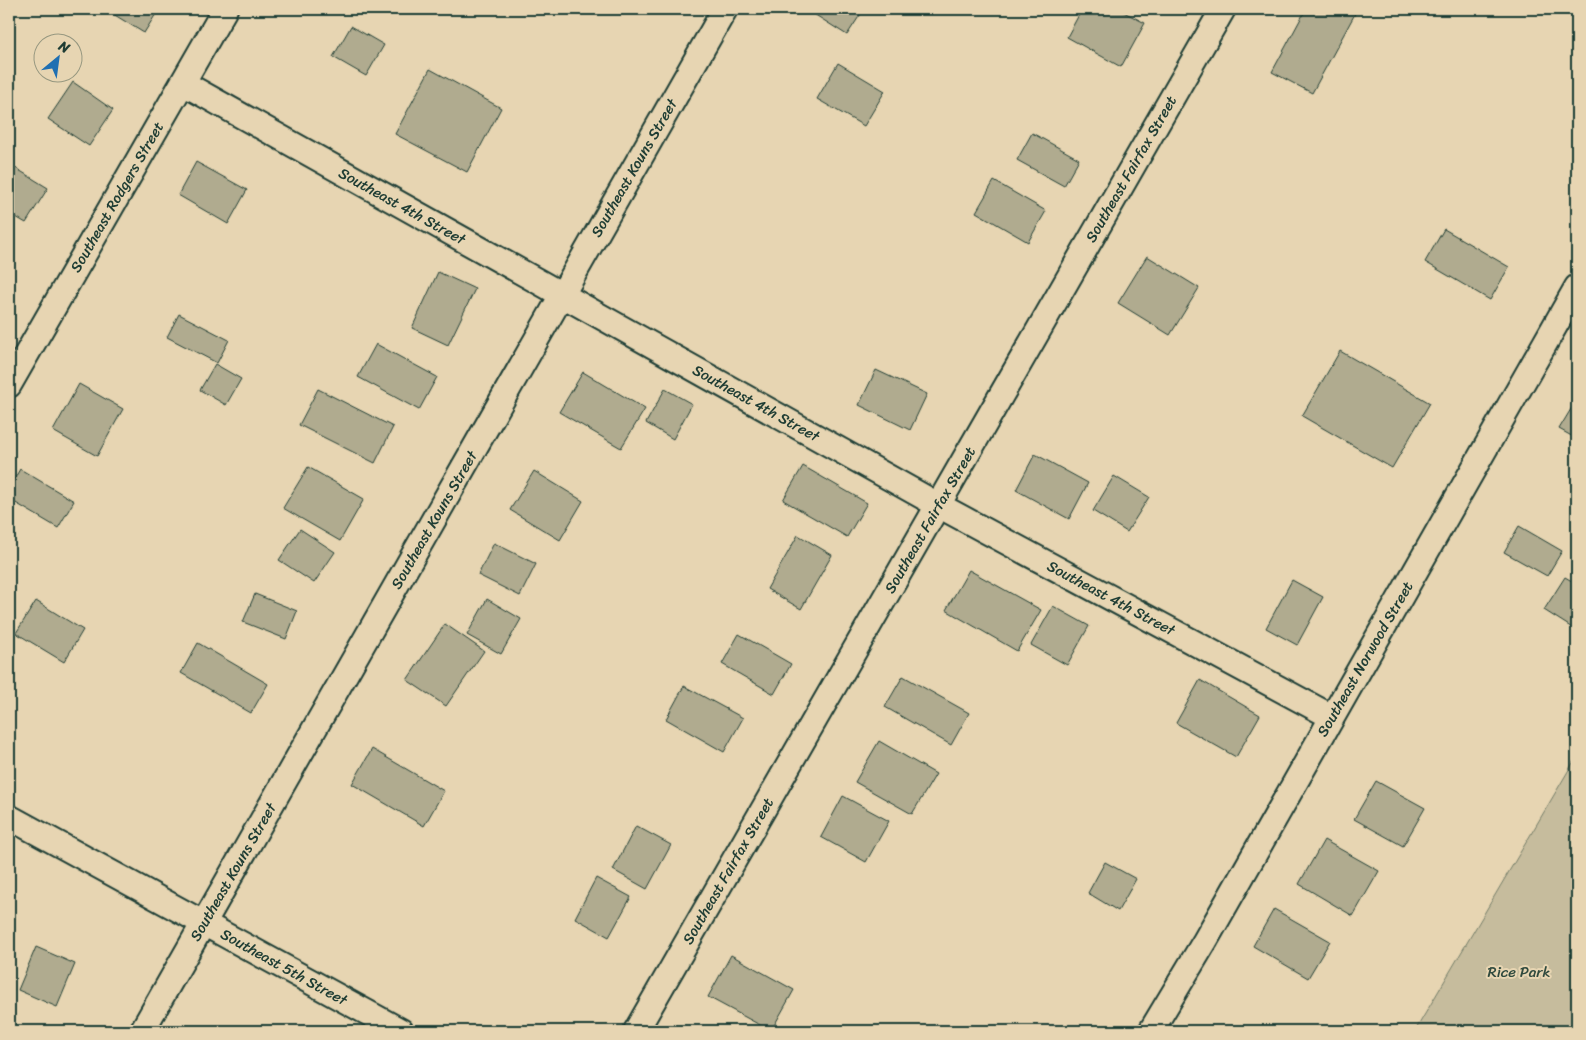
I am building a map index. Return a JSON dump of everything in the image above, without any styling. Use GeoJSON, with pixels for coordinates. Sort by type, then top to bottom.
{"type":"FeatureCollection","features":[{"type":"Feature","properties":{"kind":"street","name":"Southeast Rodgers Street"},"geometry":{"type":"LineString","coordinates":[[9,385],[225,9]]}},
{"type":"Feature","properties":{"kind":"street","name":"Southeast Kouns Street"},"geometry":{"type":"LineString","coordinates":[[142,1031],[725,9]]}},
{"type":"Feature","properties":{"kind":"street","name":"Southeast Fairfax Street"},"geometry":{"type":"LineString","coordinates":[[636,1031],[1223,9]]}},
{"type":"Feature","properties":{"kind":"street","name":"Southeast 4th Street"},"geometry":{"type":"LineString","coordinates":[[183,83],[938,505],[1332,717]]}},
{"type":"Feature","properties":{"kind":"street","name":"Southeast Norwood Street"},"geometry":{"type":"LineString","coordinates":[[1151,1031],[1577,287]]}},
{"type":"Feature","properties":{"kind":"street","name":"Southeast 5th Street"},"geometry":{"type":"LineString","coordinates":[[9,817],[401,1031]]}},
{"type":"Feature","properties":{"kind":"green space","name":"Rice Park"},"geometry":{"type":"Polygon","coordinates":[[[1577,756],[1577,1031],[1415,1031],[1577,756]]]}},
{"type":"Feature","properties":{"kind":"building"},"geometry":{"type":"Polygon","coordinates":[[[105,9],[159,9],[144,33],[105,9]]]}},
{"type":"Feature","properties":{"kind":"building"},"geometry":{"type":"Polygon","coordinates":[[[806,9],[864,9],[847,35],[806,9]]]}},
{"type":"Feature","properties":{"kind":"building"},"geometry":{"type":"Polygon","coordinates":[[[1082,9],[1118,9],[1145,23],[1121,67],[1067,37],[1082,9]]]}},
{"type":"Feature","properties":{"kind":"building"},"geometry":{"type":"Polygon","coordinates":[[[1306,9],[1357,10],[1312,93],[1272,72],[1306,9]]]}},
{"type":"Feature","properties":{"kind":"building"},"geometry":{"type":"Polygon","coordinates":[[[351,26],[384,45],[366,76],[333,57],[351,26]]]}},
{"type":"Feature","properties":{"kind":"building"},"geometry":{"type":"Polygon","coordinates":[[[838,63],[885,91],[864,126],[817,99],[838,63]]]}},
{"type":"Feature","properties":{"kind":"building"},"geometry":{"type":"Polygon","coordinates":[[[430,69],[501,108],[467,172],[395,134],[430,69]]]}},
{"type":"Feature","properties":{"kind":"building"},"geometry":{"type":"Polygon","coordinates":[[[73,82],[113,110],[89,146],[48,119],[73,82]]]}},
{"type":"Feature","properties":{"kind":"building"},"geometry":{"type":"Polygon","coordinates":[[[1032,133],[1079,159],[1064,186],[1017,160],[1032,133]]]}},
{"type":"Feature","properties":{"kind":"building"},"geometry":{"type":"Polygon","coordinates":[[[196,162],[247,190],[228,224],[178,195],[196,162]]]}},
{"type":"Feature","properties":{"kind":"building"},"geometry":{"type":"Polygon","coordinates":[[[9,164],[48,188],[26,223],[9,213],[9,164]]]}},
{"type":"Feature","properties":{"kind":"building"},"geometry":{"type":"Polygon","coordinates":[[[994,181],[1046,211],[1028,242],[976,212],[994,181]]]}},
{"type":"Feature","properties":{"kind":"building"},"geometry":{"type":"Polygon","coordinates":[[[1444,229],[1509,267],[1490,300],[1425,262],[1444,229]]]}},
{"type":"Feature","properties":{"kind":"building"},"geometry":{"type":"Polygon","coordinates":[[[1147,256],[1199,288],[1170,335],[1118,303],[1147,256]]]}},
{"type":"Feature","properties":{"kind":"building"},"geometry":{"type":"Polygon","coordinates":[[[438,272],[475,289],[448,345],[412,328],[438,272]]]}},
{"type":"Feature","properties":{"kind":"building"},"geometry":{"type":"Polygon","coordinates":[[[179,314],[229,340],[217,363],[167,337],[179,314]]]}},
{"type":"Feature","properties":{"kind":"building"},"geometry":{"type":"Polygon","coordinates":[[[376,344],[437,377],[419,410],[358,377],[376,344]]]}},
{"type":"Feature","properties":{"kind":"building"},"geometry":{"type":"Polygon","coordinates":[[[1340,351],[1430,403],[1392,468],[1302,416],[1340,351]]]}},
{"type":"Feature","properties":{"kind":"building"},"geometry":{"type":"Polygon","coordinates":[[[215,364],[241,379],[226,405],[200,390],[215,364]]]}},
{"type":"Feature","properties":{"kind":"building"},"geometry":{"type":"Polygon","coordinates":[[[876,370],[927,394],[910,430],[859,405],[876,370]]]}},
{"type":"Feature","properties":{"kind":"building"},"geometry":{"type":"Polygon","coordinates":[[[583,372],[645,409],[621,448],[559,412],[583,372]]]}},
{"type":"Feature","properties":{"kind":"building"},"geometry":{"type":"Polygon","coordinates":[[[79,384],[123,409],[97,456],[53,431],[79,384]]]}},
{"type":"Feature","properties":{"kind":"building"},"geometry":{"type":"Polygon","coordinates":[[[318,389],[393,427],[375,463],[299,425],[318,389]]]}},
{"type":"Feature","properties":{"kind":"building"},"geometry":{"type":"Polygon","coordinates":[[[665,389],[692,404],[673,439],[646,423],[665,389]]]}},
{"type":"Feature","properties":{"kind":"building"},"geometry":{"type":"Polygon","coordinates":[[[1577,399],[1577,439],[1559,429],[1577,399]]]}},
{"type":"Feature","properties":{"kind":"building"},"geometry":{"type":"Polygon","coordinates":[[[1035,454],[1088,483],[1069,519],[1016,490],[1035,454]]]}},
{"type":"Feature","properties":{"kind":"building"},"geometry":{"type":"Polygon","coordinates":[[[803,466],[867,503],[847,537],[783,500],[803,466]]]}},
{"type":"Feature","properties":{"kind":"building"},"geometry":{"type":"Polygon","coordinates":[[[308,467],[364,499],[340,541],[283,508],[308,467]]]}},
{"type":"Feature","properties":{"kind":"building"},"geometry":{"type":"Polygon","coordinates":[[[20,469],[74,501],[58,528],[9,499],[9,488],[20,469]]]}},
{"type":"Feature","properties":{"kind":"building"},"geometry":{"type":"Polygon","coordinates":[[[534,471],[583,501],[560,540],[510,510],[534,471]]]}},
{"type":"Feature","properties":{"kind":"building"},"geometry":{"type":"Polygon","coordinates":[[[1114,476],[1149,497],[1127,532],[1093,511],[1114,476]]]}},
{"type":"Feature","properties":{"kind":"building"},"geometry":{"type":"Polygon","coordinates":[[[1519,526],[1562,551],[1547,576],[1504,552],[1519,526]]]}},
{"type":"Feature","properties":{"kind":"building"},"geometry":{"type":"Polygon","coordinates":[[[300,529],[335,552],[314,583],[279,560],[300,529]]]}},
{"type":"Feature","properties":{"kind":"building"},"geometry":{"type":"Polygon","coordinates":[[[798,535],[832,555],[801,609],[767,589],[798,535]]]}},
{"type":"Feature","properties":{"kind":"building"},"geometry":{"type":"Polygon","coordinates":[[[494,543],[536,564],[520,596],[478,575],[494,543]]]}},
{"type":"Feature","properties":{"kind":"building"},"geometry":{"type":"Polygon","coordinates":[[[969,570],[1041,610],[1017,651],[946,610],[969,570]]]}},
{"type":"Feature","properties":{"kind":"building"},"geometry":{"type":"Polygon","coordinates":[[[1565,577],[1577,584],[1577,631],[1544,610],[1565,577]]]}},
{"type":"Feature","properties":{"kind":"building"},"geometry":{"type":"Polygon","coordinates":[[[1292,580],[1323,597],[1297,645],[1266,628],[1292,580]]]}},
{"type":"Feature","properties":{"kind":"building"},"geometry":{"type":"Polygon","coordinates":[[[255,594],[297,611],[286,639],[243,622],[255,594]]]}},
{"type":"Feature","properties":{"kind":"building"},"geometry":{"type":"Polygon","coordinates":[[[487,599],[521,619],[501,654],[467,635],[487,599]]]}},
{"type":"Feature","properties":{"kind":"building"},"geometry":{"type":"Polygon","coordinates":[[[36,601],[83,630],[64,662],[16,633],[36,601]]]}},
{"type":"Feature","properties":{"kind":"building"},"geometry":{"type":"Polygon","coordinates":[[[1053,606],[1089,626],[1067,665],[1031,645],[1053,606]]]}},
{"type":"Feature","properties":{"kind":"building"},"geometry":{"type":"Polygon","coordinates":[[[445,624],[484,651],[446,706],[407,680],[445,624]]]}},
{"type":"Feature","properties":{"kind":"building"},"geometry":{"type":"Polygon","coordinates":[[[739,634],[791,664],[774,694],[722,664],[739,634]]]}},
{"type":"Feature","properties":{"kind":"building"},"geometry":{"type":"Polygon","coordinates":[[[198,643],[268,684],[251,713],[181,673],[198,643]]]}},
{"type":"Feature","properties":{"kind":"building"},"geometry":{"type":"Polygon","coordinates":[[[903,676],[969,713],[951,745],[885,707],[903,676]]]}},
{"type":"Feature","properties":{"kind":"building"},"geometry":{"type":"Polygon","coordinates":[[[1200,680],[1260,715],[1236,757],[1176,723],[1200,680]]]}},
{"type":"Feature","properties":{"kind":"building"},"geometry":{"type":"Polygon","coordinates":[[[684,686],[743,718],[724,752],[666,719],[684,686]]]}},
{"type":"Feature","properties":{"kind":"building"},"geometry":{"type":"Polygon","coordinates":[[[879,741],[936,774],[912,814],[855,782],[879,741]]]}},
{"type":"Feature","properties":{"kind":"building"},"geometry":{"type":"Polygon","coordinates":[[[372,749],[444,791],[424,826],[352,784],[372,749]]]}},
{"type":"Feature","properties":{"kind":"building"},"geometry":{"type":"Polygon","coordinates":[[[1376,781],[1425,808],[1403,846],[1354,819],[1376,781]]]}},
{"type":"Feature","properties":{"kind":"building"},"geometry":{"type":"Polygon","coordinates":[[[843,796],[889,821],[866,862],[821,837],[843,796]]]}},
{"type":"Feature","properties":{"kind":"building"},"geometry":{"type":"Polygon","coordinates":[[[636,826],[671,845],[647,889],[613,870],[636,826]]]}},
{"type":"Feature","properties":{"kind":"building"},"geometry":{"type":"Polygon","coordinates":[[[1324,840],[1379,871],[1353,916],[1299,884],[1324,840]]]}},
{"type":"Feature","properties":{"kind":"building"},"geometry":{"type":"Polygon","coordinates":[[[1105,862],[1136,879],[1118,911],[1088,893],[1105,862]]]}},
{"type":"Feature","properties":{"kind":"building"},"geometry":{"type":"Polygon","coordinates":[[[596,878],[631,897],[609,937],[575,918],[596,878]]]}},
{"type":"Feature","properties":{"kind":"building"},"geometry":{"type":"Polygon","coordinates":[[[1274,909],[1330,941],[1308,978],[1253,946],[1274,909]]]}},
{"type":"Feature","properties":{"kind":"building"},"geometry":{"type":"Polygon","coordinates":[[[36,947],[75,964],[57,1007],[18,990],[36,947]]]}},
{"type":"Feature","properties":{"kind":"building"},"geometry":{"type":"Polygon","coordinates":[[[731,955],[794,990],[771,1031],[708,997],[731,955]]]}}]}
